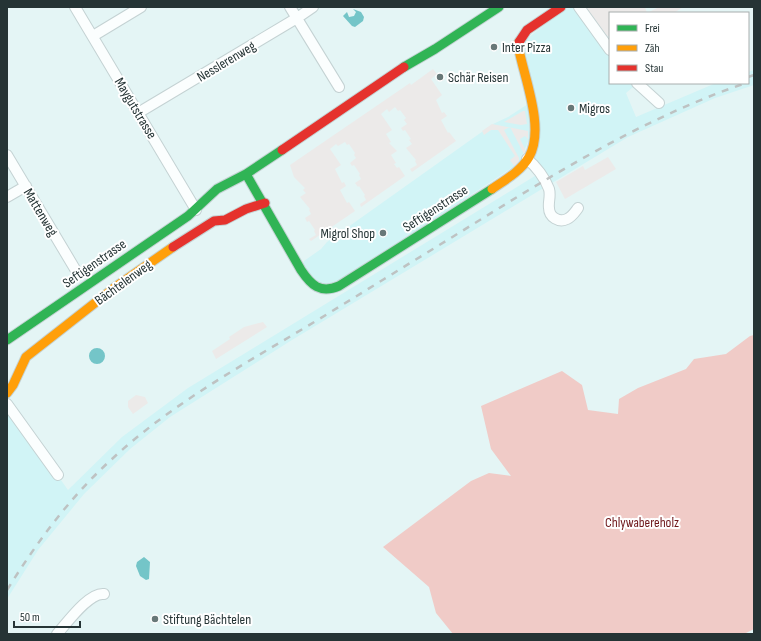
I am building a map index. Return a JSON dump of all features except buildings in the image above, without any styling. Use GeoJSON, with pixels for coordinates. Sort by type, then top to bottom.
{"type":"FeatureCollection","features":[{"type":"Feature","properties":{"kind":"street","name":"Maygutstrasse"},"geometry":{"type":"LineString","coordinates":[[75,7],[196,210]]}},
{"type":"Feature","properties":{"kind":"street"},"geometry":{"type":"LineString","coordinates":[[93,36],[140,7]]}},
{"type":"Feature","properties":{"kind":"street"},"geometry":{"type":"LineString","coordinates":[[290,7],[339,87]]}},
{"type":"Feature","properties":{"kind":"street","name":"Nesslerenweg"},"geometry":{"type":"LineString","coordinates":[[138,113],[313,7]]}},
{"type":"Feature","properties":{"kind":"street","name":"Seftigenstrasse"},"geometry":{"type":"LineString","coordinates":[[420,56],[431,44],[484,7]]}},
{"type":"Feature","properties":{"kind":"street","name":"Seftigenstrasse"},"geometry":{"type":"LineString","coordinates":[[7,340],[196,210],[208,196],[230,180],[246,174],[420,56],[435,49],[499,7]]}},
{"type":"Feature","properties":{"kind":"street","name":"Seftigenstrasse"},"geometry":{"type":"LineString","coordinates":[[246,174],[265,203],[306,279],[316,288],[328,290],[339,286],[509,178],[527,159],[533,143],[534,124],[531,100],[519,50],[519,41],[524,33],[561,7]]}},
{"type":"Feature","properties":{"kind":"street"},"geometry":{"type":"LineString","coordinates":[[579,7],[609,49]]}},
{"type":"Feature","properties":{"kind":"street"},"geometry":{"type":"LineString","coordinates":[[638,84],[659,103]]}},
{"type":"Feature","properties":{"kind":"street","name":"Mattenweg"},"geometry":{"type":"LineString","coordinates":[[7,155],[75,269]]}},
{"type":"Feature","properties":{"kind":"street"},"geometry":{"type":"LineString","coordinates":[[527,159],[533,163],[547,185],[550,196],[549,210],[551,215],[557,220],[565,220],[572,216],[578,208]]}},
{"type":"Feature","properties":{"kind":"street","name":"Seftigenstrasse"},"geometry":{"type":"LineString","coordinates":[[196,210],[214,204],[236,188],[246,174]]}},
{"type":"Feature","properties":{"kind":"street"},"geometry":{"type":"LineString","coordinates":[[7,198],[26,186]]}},
{"type":"Feature","properties":{"kind":"street","name":"Bächtelenweg"},"geometry":{"type":"LineString","coordinates":[[7,393],[15,385],[22,362],[26,357],[114,288],[201,228],[214,221],[225,220],[246,209],[265,203]]}},
{"type":"Feature","properties":{"kind":"street"},"geometry":{"type":"LineString","coordinates":[[7,404],[58,475]]}},
{"type":"Feature","properties":{"kind":"street"},"geometry":{"type":"LineString","coordinates":[[57,634],[90,598],[99,594],[104,594]]}},
{"type":"Feature","properties":{"kind":"shaded area"},"geometry":{"type":"Polygon","coordinates":[[[567,7],[572,7],[588,24],[609,53],[609,84],[631,84],[633,87],[626,93],[636,117],[714,84],[749,84],[749,72],[754,70],[754,85],[715,98],[628,137],[292,340],[170,417],[130,449],[84,494],[38,550],[7,599],[7,404],[68,490],[122,437],[188,388],[543,171],[535,159],[523,42],[567,7]]]}},
{"type":"Feature","properties":{"kind":"shaded area"},"geometry":{"type":"Polygon","coordinates":[[[583,7],[645,7],[647,12],[609,12],[609,36],[607,37],[583,7]]]}},
{"type":"Feature","properties":{"kind":"shaded area"},"geometry":{"type":"Polygon","coordinates":[[[659,7],[683,7],[676,12],[649,12],[659,7]]]}},
{"type":"Feature","properties":{"kind":"shaded area"},"geometry":{"type":"Polygon","coordinates":[[[433,69],[437,74],[431,79],[442,95],[436,100],[442,113],[444,112],[447,116],[441,120],[448,133],[449,132],[456,141],[412,172],[410,169],[417,165],[416,160],[406,148],[412,144],[409,140],[411,139],[405,130],[403,131],[401,128],[407,124],[404,120],[406,118],[400,110],[398,111],[395,107],[389,112],[387,109],[381,114],[392,130],[386,134],[391,142],[389,143],[397,151],[391,155],[396,163],[394,164],[397,168],[399,167],[405,176],[361,207],[360,204],[366,200],[365,195],[355,183],[361,179],[360,174],[354,165],[352,166],[350,163],[356,158],[354,155],[355,153],[349,144],[347,145],[345,142],[338,146],[336,144],[330,149],[341,165],[335,169],[342,183],[344,182],[346,186],[340,190],[347,203],[349,202],[355,211],[311,241],[309,239],[316,235],[315,230],[305,218],[311,214],[310,209],[300,197],[306,193],[303,190],[305,188],[294,177],[290,165],[433,69]]]}},
{"type":"Feature","properties":{"kind":"shaded area"},"geometry":{"type":"Polygon","coordinates":[[[528,104],[530,137],[519,163],[336,285],[319,285],[302,265],[304,261],[321,249],[327,242],[493,124],[508,117],[528,104]]]}},
{"type":"Feature","properties":{"kind":"shaded area"},"geometry":{"type":"Polygon","coordinates":[[[525,111],[527,124],[521,125],[504,122],[525,111]]]}},
{"type":"Feature","properties":{"kind":"shaded area"},"geometry":{"type":"Polygon","coordinates":[[[492,124],[509,127],[504,130],[519,158],[519,162],[514,166],[510,160],[515,156],[498,130],[491,130],[484,135],[482,131],[492,124]]]}},
{"type":"Feature","properties":{"kind":"shaded area"},"geometry":{"type":"Polygon","coordinates":[[[510,128],[528,131],[528,139],[525,136],[520,139],[526,151],[524,154],[510,128]]]}},
{"type":"Feature","properties":{"kind":"shaded area"},"geometry":{"type":"Polygon","coordinates":[[[608,157],[616,169],[565,199],[556,182],[583,166],[585,170],[608,157]]]}},
{"type":"Feature","properties":{"kind":"shaded area"},"geometry":{"type":"Polygon","coordinates":[[[263,322],[267,327],[216,359],[212,351],[230,339],[229,337],[244,327],[263,322]]]}},
{"type":"Feature","properties":{"kind":"shaded area"},"geometry":{"type":"Polygon","coordinates":[[[136,395],[145,397],[148,403],[133,414],[128,407],[128,401],[136,395]]]}},
{"type":"Feature","properties":{"kind":"green space","name":"Chlywabereholz"},"geometry":{"type":"Polygon","coordinates":[[[754,335],[754,629],[744,634],[453,634],[436,613],[429,587],[383,547],[471,481],[489,473],[511,476],[491,449],[481,406],[562,371],[582,385],[588,410],[618,414],[619,399],[638,388],[686,369],[694,359],[726,354],[750,336],[754,335]]]}},
{"type":"Feature","properties":{"kind":"water"},"geometry":{"type":"Polygon","coordinates":[[[353,9],[361,12],[364,17],[363,21],[355,27],[352,26],[343,16],[347,12],[349,17],[354,16],[356,12],[353,9]]]}},
{"type":"Feature","properties":{"kind":"water"},"geometry":{"type":"Polygon","coordinates":[[[97,348],[103,350],[105,356],[103,362],[97,364],[91,362],[89,356],[91,350],[97,348]]]}},
{"type":"Feature","properties":{"kind":"water"},"geometry":{"type":"Polygon","coordinates":[[[144,557],[150,562],[149,579],[146,580],[140,576],[136,566],[137,562],[144,557]]]}},
{"type":"Feature","properties":{"kind":"railway"},"geometry":{"type":"LineString","coordinates":[[749,77],[754,75]]}},
{"type":"Feature","properties":{"kind":"railway"},"geometry":{"type":"LineString","coordinates":[[7,590],[42,537],[82,489],[112,459],[133,441],[155,423],[201,391],[582,158],[662,117],[743,84]]}},
{"type":"Feature","properties":{"kind":"traffic: fast"},"geometry":{"type":"LineString","coordinates":[[404,67],[435,49],[499,7]]}},
{"type":"Feature","properties":{"kind":"traffic: fast"},"geometry":{"type":"LineString","coordinates":[[7,340],[188,216],[217,189],[246,174],[282,150]]}},
{"type":"Feature","properties":{"kind":"traffic: fast"},"geometry":{"type":"LineString","coordinates":[[246,174],[301,270],[312,284],[326,289],[339,286],[492,189]]}},
{"type":"Feature","properties":{"kind":"traffic: slow"},"geometry":{"type":"LineString","coordinates":[[492,189],[522,167],[529,157],[533,146],[535,133],[532,104],[519,50],[519,42]]}},
{"type":"Feature","properties":{"kind":"traffic: slow"},"geometry":{"type":"LineString","coordinates":[[7,393],[13,385],[26,357],[114,288],[173,247]]}},
{"type":"Feature","properties":{"kind":"traffic: jam"},"geometry":{"type":"LineString","coordinates":[[519,42],[527,30],[561,7]]}},
{"type":"Feature","properties":{"kind":"traffic: jam"},"geometry":{"type":"LineString","coordinates":[[282,150],[404,67]]}},
{"type":"Feature","properties":{"kind":"traffic: jam"},"geometry":{"type":"LineString","coordinates":[[173,247],[214,221],[225,220],[246,209],[265,203]]}},
{"type":"Feature","properties":{"kind":"place","name":"Inter Pizza"},"geometry":{"type":"Point","coordinates":[494,47]}},
{"type":"Feature","properties":{"kind":"place","name":"Schär Reisen"},"geometry":{"type":"Point","coordinates":[440,77]}},
{"type":"Feature","properties":{"kind":"place","name":"Migros"},"geometry":{"type":"Point","coordinates":[571,108]}},
{"type":"Feature","properties":{"kind":"place","name":"Migrol Shop"},"geometry":{"type":"Point","coordinates":[383,233]}},
{"type":"Feature","properties":{"kind":"place","name":"Stiftung Bächtelen"},"geometry":{"type":"Point","coordinates":[155,619]}}]}
